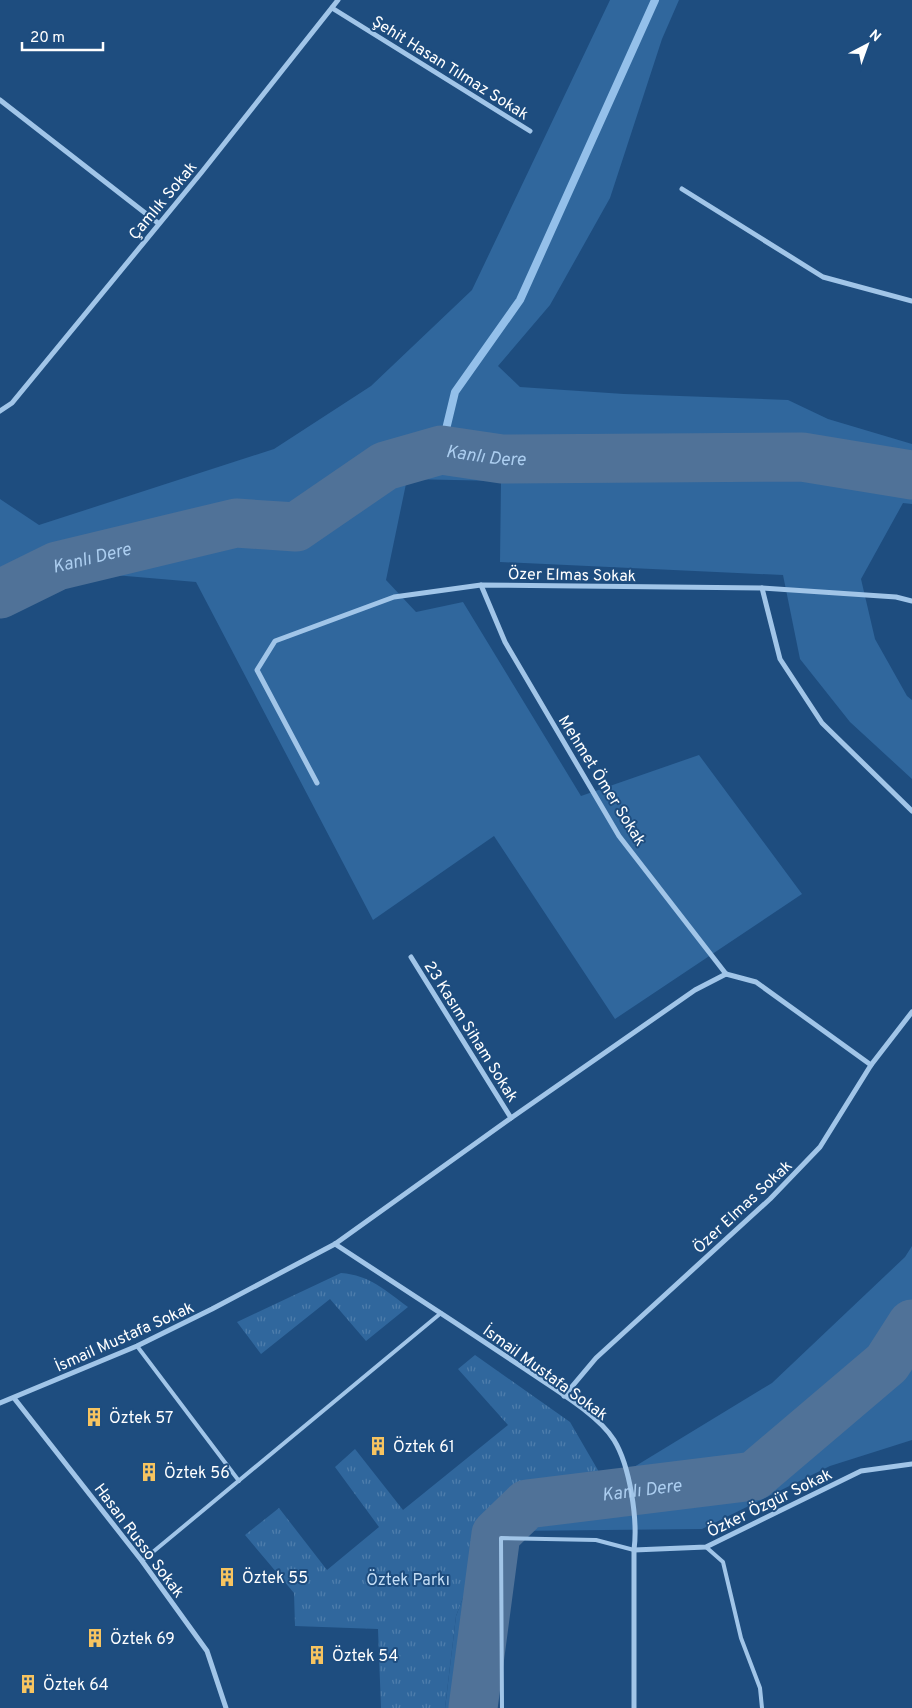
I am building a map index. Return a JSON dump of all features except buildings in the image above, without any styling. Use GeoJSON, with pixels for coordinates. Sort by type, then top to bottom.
{"type":"FeatureCollection","features":[{"type":"Feature","properties":{"kind":"street","name":"Çamlık Sokak"},"geometry":{"type":"LineString","coordinates":[[0,411],[12,403],[200,173],[338,0]]}},
{"type":"Feature","properties":{"kind":"street","name":"Şehit Hasan Tılmaz Sokak"},"geometry":{"type":"LineString","coordinates":[[332,8],[530,131]]}},
{"type":"Feature","properties":{"kind":"street"},"geometry":{"type":"LineString","coordinates":[[0,100],[158,223]]}},
{"type":"Feature","properties":{"kind":"street"},"geometry":{"type":"LineString","coordinates":[[682,189],[823,277],[912,301]]}},
{"type":"Feature","properties":{"kind":"street","name":"Özer Elmas Sokak"},"geometry":{"type":"LineString","coordinates":[[317,783],[257,670],[275,641],[394,597],[481,585],[762,588],[896,597],[912,601]]}},
{"type":"Feature","properties":{"kind":"street","name":"Mehmet Ömer Sokak"},"geometry":{"type":"LineString","coordinates":[[481,585],[505,642],[619,836],[726,974]]}},
{"type":"Feature","properties":{"kind":"street"},"geometry":{"type":"LineString","coordinates":[[762,588],[780,659],[822,723],[912,811]]}},
{"type":"Feature","properties":{"kind":"street","name":"23 Kasım Siham Sokak"},"geometry":{"type":"LineString","coordinates":[[411,957],[511,1118]]}},
{"type":"Feature","properties":{"kind":"street"},"geometry":{"type":"LineString","coordinates":[[726,974],[756,982],[871,1066]]}},
{"type":"Feature","properties":{"kind":"street","name":"İsmail Mustafa Sokak"},"geometry":{"type":"LineString","coordinates":[[0,1403],[137,1346],[212,1309],[334,1244],[695,990],[726,974]]}},
{"type":"Feature","properties":{"kind":"street","name":"Özer Elmas Sokak"},"geometry":{"type":"LineString","coordinates":[[564,1396],[596,1358],[770,1199],[820,1147],[871,1066],[912,1012]]}},
{"type":"Feature","properties":{"kind":"street","name":"İsmail Mustafa Sokak"},"geometry":{"type":"LineString","coordinates":[[334,1244],[564,1396],[602,1425],[614,1440],[623,1458],[628,1479],[636,1533],[634,1550],[634,1708]]}},
{"type":"Feature","properties":{"kind":"street","name":"Hasan Russo Sokak"},"geometry":{"type":"LineString","coordinates":[[14,1398],[142,1561],[207,1651],[226,1708]]}},
{"type":"Feature","properties":{"kind":"street","name":"Özker Özgür Sokak"},"geometry":{"type":"LineString","coordinates":[[634,1550],[706,1547],[861,1471],[912,1464]]}},
{"type":"Feature","properties":{"kind":"lane"},"geometry":{"type":"LineString","coordinates":[[142,1561],[441,1313]]}},
{"type":"Feature","properties":{"kind":"lane"},"geometry":{"type":"LineString","coordinates":[[137,1346],[239,1481]]}},
{"type":"Feature","properties":{"kind":"lane"},"geometry":{"type":"LineString","coordinates":[[502,1708],[501,1538],[596,1540],[634,1550]]}},
{"type":"Feature","properties":{"kind":"lane"},"geometry":{"type":"LineString","coordinates":[[706,1547],[723,1562],[741,1638],[760,1688],[762,1708]]}},
{"type":"Feature","properties":{"kind":"green space"},"geometry":{"type":"Polygon","coordinates":[[[610,0],[679,0],[662,39],[610,198],[550,305],[498,366],[520,387],[624,394],[788,400],[828,419],[912,444],[912,504],[903,503],[861,579],[875,639],[907,696],[912,700],[912,779],[850,722],[800,659],[783,575],[500,562],[501,481],[407,479],[386,580],[416,612],[463,602],[581,796],[699,755],[802,894],[615,1019],[494,836],[373,920],[196,582],[79,572],[0,609],[0,499],[39,525],[274,449],[371,386],[472,290],[610,0]]]}},
{"type":"Feature","properties":{"kind":"green space"},"geometry":{"type":"Polygon","coordinates":[[[912,1246],[912,1440],[830,1466],[702,1529],[505,1531],[491,1623],[492,1708],[445,1708],[456,1616],[494,1517],[536,1480],[606,1484],[772,1383],[905,1257],[912,1246]]]}},
{"type":"Feature","properties":{"kind":"green space"},"geometry":{"type":"Polygon","coordinates":[[[341,1273],[369,1280],[408,1307],[366,1341],[330,1299],[261,1354],[237,1322],[341,1273]]]}},
{"type":"Feature","properties":{"kind":"green space","name":"Öztek Parkı"},"geometry":{"type":"Polygon","coordinates":[[[475,1355],[570,1422],[606,1484],[536,1480],[494,1517],[456,1616],[445,1708],[381,1708],[378,1629],[295,1626],[294,1593],[245,1535],[279,1508],[327,1570],[379,1527],[335,1467],[355,1449],[403,1510],[508,1425],[458,1369],[475,1355]]]}},
{"type":"Feature","properties":{"kind":"waterway"},"geometry":{"type":"LineString","coordinates":[[441,450],[455,392],[520,300],[655,0]]}},
{"type":"Feature","properties":{"kind":"waterway","name":"Kanlı Dere"},"geometry":{"type":"LineString","coordinates":[[0,594],[57,566],[236,523],[296,527],[385,466],[441,450],[502,459],[802,457],[912,475]]}},
{"type":"Feature","properties":{"kind":"waterway","name":"Kanlı Dere"},"geometry":{"type":"LineString","coordinates":[[473,1708],[496,1534],[527,1504],[754,1476],[887,1363],[912,1324]]}},
{"type":"Feature","properties":{"kind":"place","name":"Öztek 57"},"geometry":{"type":"Point","coordinates":[94,1417]}},
{"type":"Feature","properties":{"kind":"place","name":"Öztek 61"},"geometry":{"type":"Point","coordinates":[378,1446]}},
{"type":"Feature","properties":{"kind":"place","name":"Öztek 56"},"geometry":{"type":"Point","coordinates":[149,1472]}},
{"type":"Feature","properties":{"kind":"place","name":"Öztek 55"},"geometry":{"type":"Point","coordinates":[227,1577]}},
{"type":"Feature","properties":{"kind":"place","name":"Öztek 69"},"geometry":{"type":"Point","coordinates":[95,1638]}},
{"type":"Feature","properties":{"kind":"place","name":"Öztek 54"},"geometry":{"type":"Point","coordinates":[317,1655]}},
{"type":"Feature","properties":{"kind":"place","name":"Öztek 64"},"geometry":{"type":"Point","coordinates":[28,1684]}}]}
